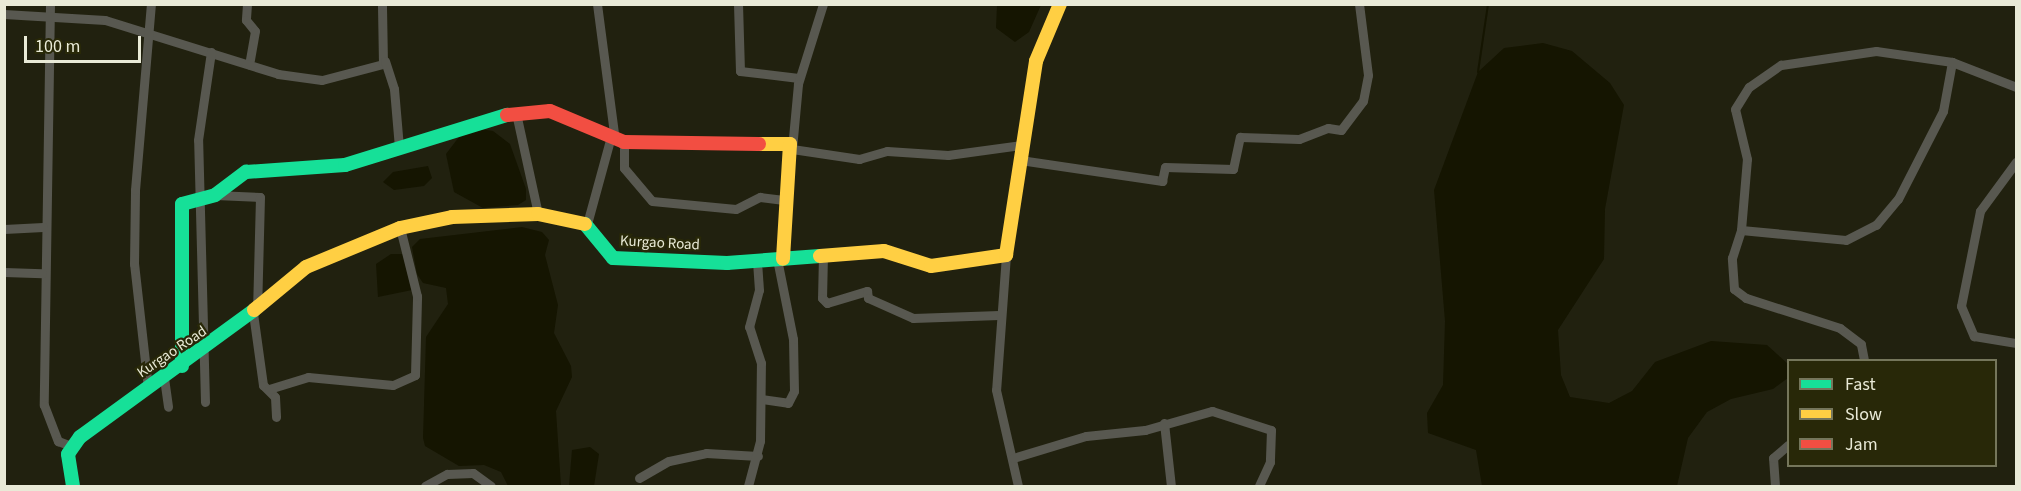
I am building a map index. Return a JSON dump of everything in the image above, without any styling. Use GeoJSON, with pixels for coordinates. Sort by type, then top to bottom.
{"type":"FeatureCollection","features":[{"type":"Feature","properties":{"kind":"street"},"geometry":{"type":"LineString","coordinates":[[50,4],[42,273],[44,405],[58,441],[71,446],[73,486]]}},
{"type":"Feature","properties":{"kind":"street"},"geometry":{"type":"LineString","coordinates":[[148,388],[134,264],[135,190],[152,4]]}},
{"type":"Feature","properties":{"kind":"street"},"geometry":{"type":"LineString","coordinates":[[247,4],[246,20],[255,31],[249,64]]}},
{"type":"Feature","properties":{"kind":"street"},"geometry":{"type":"LineString","coordinates":[[382,4],[385,61],[399,147]]}},
{"type":"Feature","properties":{"kind":"street"},"geometry":{"type":"LineString","coordinates":[[597,4],[616,141],[624,168],[652,201],[736,209],[760,197],[786,200]]}},
{"type":"Feature","properties":{"kind":"street"},"geometry":{"type":"LineString","coordinates":[[738,4],[740,71],[799,78]]}},
{"type":"Feature","properties":{"kind":"street"},"geometry":{"type":"LineString","coordinates":[[761,399],[789,403],[794,392],[793,339],[780,259],[790,144],[799,78],[823,4]]}},
{"type":"Feature","properties":{"kind":"street"},"geometry":{"type":"LineString","coordinates":[[1018,486],[996,390],[999,315],[1021,145],[1038,50],[1060,4]]}},
{"type":"Feature","properties":{"kind":"street"},"geometry":{"type":"LineString","coordinates":[[1020,160],[1162,182],[1165,167],[1233,169],[1240,137],[1299,138],[1341,130],[1363,101],[1368,75],[1359,4]]}},
{"type":"Feature","properties":{"kind":"street"},"geometry":{"type":"LineString","coordinates":[[4,14],[50,21],[105,20],[249,64],[322,80],[369,72],[385,61]]}},
{"type":"Feature","properties":{"kind":"street"},"geometry":{"type":"LineString","coordinates":[[205,402],[202,352],[208,196],[198,140],[211,51]]}},
{"type":"Feature","properties":{"kind":"street"},"geometry":{"type":"LineString","coordinates":[[1864,359],[1861,344],[1839,328],[1746,298],[1734,288],[1732,258],[1741,230],[1747,159],[1735,109],[1749,87],[1781,65],[1825,56],[1876,51],[1952,62],[2016,87]]}},
{"type":"Feature","properties":{"kind":"street"},"geometry":{"type":"LineString","coordinates":[[1741,230],[1846,240],[1876,225],[1898,199],[1943,111],[1952,62]]}},
{"type":"Feature","properties":{"kind":"street"},"geometry":{"type":"LineString","coordinates":[[182,366],[182,204],[208,196],[246,172],[345,165],[516,113],[550,111],[616,141],[790,144],[859,159],[887,151],[948,155],[1021,145]]}},
{"type":"Feature","properties":{"kind":"street"},"geometry":{"type":"LineString","coordinates":[[516,113],[538,214]]}},
{"type":"Feature","properties":{"kind":"street"},"geometry":{"type":"LineString","coordinates":[[587,224],[616,141]]}},
{"type":"Feature","properties":{"kind":"street"},"geometry":{"type":"LineString","coordinates":[[2016,162],[1980,212],[1961,306],[1974,336],[2016,343]]}},
{"type":"Feature","properties":{"kind":"street"},"geometry":{"type":"LineString","coordinates":[[208,196],[260,197],[255,311],[263,385],[275,397],[276,417]]}},
{"type":"Feature","properties":{"kind":"street","name":"Kurgao Road"},"geometry":{"type":"LineString","coordinates":[[71,446],[148,388],[202,352],[306,267],[400,228],[452,217],[538,214],[587,224],[613,258],[757,261],[884,251],[931,266],[1006,255]]}},
{"type":"Feature","properties":{"kind":"street"},"geometry":{"type":"LineString","coordinates":[[4,229],[43,227]]}},
{"type":"Feature","properties":{"kind":"street"},"geometry":{"type":"LineString","coordinates":[[269,389],[308,377],[393,385],[415,375],[417,296],[400,228]]}},
{"type":"Feature","properties":{"kind":"street"},"geometry":{"type":"LineString","coordinates":[[823,255],[822,298],[827,303],[867,291],[868,298],[913,318],[999,315]]}},
{"type":"Feature","properties":{"kind":"street"},"geometry":{"type":"LineString","coordinates":[[748,486],[758,456],[761,399],[761,363],[749,327],[759,290],[757,261]]}},
{"type":"Feature","properties":{"kind":"street"},"geometry":{"type":"LineString","coordinates":[[4,272],[42,273]]}},
{"type":"Feature","properties":{"kind":"street"},"geometry":{"type":"LineString","coordinates":[[164,378],[168,407]]}},
{"type":"Feature","properties":{"kind":"street"},"geometry":{"type":"LineString","coordinates":[[1012,458],[1086,436],[1164,423],[1212,411],[1271,430],[1270,462],[1259,486]]}},
{"type":"Feature","properties":{"kind":"street"},"geometry":{"type":"LineString","coordinates":[[1164,423],[1171,486]]}},
{"type":"Feature","properties":{"kind":"street"},"geometry":{"type":"LineString","coordinates":[[1775,486],[1773,458],[1787,446]]}},
{"type":"Feature","properties":{"kind":"street"},"geometry":{"type":"LineString","coordinates":[[639,478],[669,461],[706,453],[758,456]]}},
{"type":"Feature","properties":{"kind":"street"},"geometry":{"type":"LineString","coordinates":[[425,486],[447,474],[473,473],[491,486]]}},
{"type":"Feature","properties":{"kind":"shaded area"},"geometry":{"type":"Polygon","coordinates":[[[997,4],[1041,5],[1029,32],[1015,42],[996,28],[997,4]]]}},
{"type":"Feature","properties":{"kind":"shaded area"},"geometry":{"type":"Polygon","coordinates":[[[1543,43],[1572,51],[1610,83],[1624,105],[1605,209],[1604,259],[1558,330],[1561,375],[1570,397],[1609,403],[1632,391],[1655,362],[1711,341],[1767,345],[1787,363],[1787,379],[1773,389],[1731,399],[1707,412],[1688,438],[1677,486],[1482,486],[1476,450],[1428,433],[1427,413],[1443,385],[1445,321],[1434,190],[1478,72],[1504,48],[1543,43]]]}},
{"type":"Feature","properties":{"kind":"shaded area"},"geometry":{"type":"Polygon","coordinates":[[[473,128],[493,131],[510,144],[526,189],[526,200],[518,205],[483,208],[454,192],[446,154],[462,133],[473,128]]]}},
{"type":"Feature","properties":{"kind":"shaded area"},"geometry":{"type":"Polygon","coordinates":[[[428,166],[432,178],[424,186],[394,190],[383,182],[393,172],[428,166]]]}},
{"type":"Feature","properties":{"kind":"shaded area"},"geometry":{"type":"Polygon","coordinates":[[[522,227],[542,232],[549,240],[545,255],[558,305],[554,333],[571,366],[572,377],[556,411],[561,486],[508,486],[501,472],[484,465],[459,466],[425,446],[423,438],[426,337],[448,304],[446,288],[423,283],[417,274],[412,247],[420,239],[522,227]]]}},
{"type":"Feature","properties":{"kind":"shaded area"},"geometry":{"type":"Polygon","coordinates":[[[391,254],[403,254],[412,290],[378,297],[376,264],[391,254]]]}},
{"type":"Feature","properties":{"kind":"shaded area"},"geometry":{"type":"Polygon","coordinates":[[[590,447],[599,454],[594,486],[569,486],[572,450],[590,447]]]}},
{"type":"Feature","properties":{"kind":"waterway"},"geometry":{"type":"LineString","coordinates":[[1478,72],[1488,4]]}},
{"type":"Feature","properties":{"kind":"traffic: fast"},"geometry":{"type":"LineString","coordinates":[[182,366],[182,204],[215,195],[246,172],[345,165],[507,115]]}},
{"type":"Feature","properties":{"kind":"traffic: fast"},"geometry":{"type":"LineString","coordinates":[[585,224],[613,258],[727,263],[820,256]]}},
{"type":"Feature","properties":{"kind":"traffic: fast"},"geometry":{"type":"LineString","coordinates":[[73,486],[68,454],[80,437],[254,310]]}},
{"type":"Feature","properties":{"kind":"traffic: slow"},"geometry":{"type":"LineString","coordinates":[[820,256],[884,251],[931,266],[1006,255],[1036,61],[1060,4]]}},
{"type":"Feature","properties":{"kind":"traffic: slow"},"geometry":{"type":"LineString","coordinates":[[759,144],[790,144],[783,259]]}},
{"type":"Feature","properties":{"kind":"traffic: slow"},"geometry":{"type":"LineString","coordinates":[[254,310],[306,267],[400,228],[452,217],[538,214],[585,224]]}},
{"type":"Feature","properties":{"kind":"traffic: jam"},"geometry":{"type":"LineString","coordinates":[[507,115],[550,111],[624,142],[759,144]]}}]}
